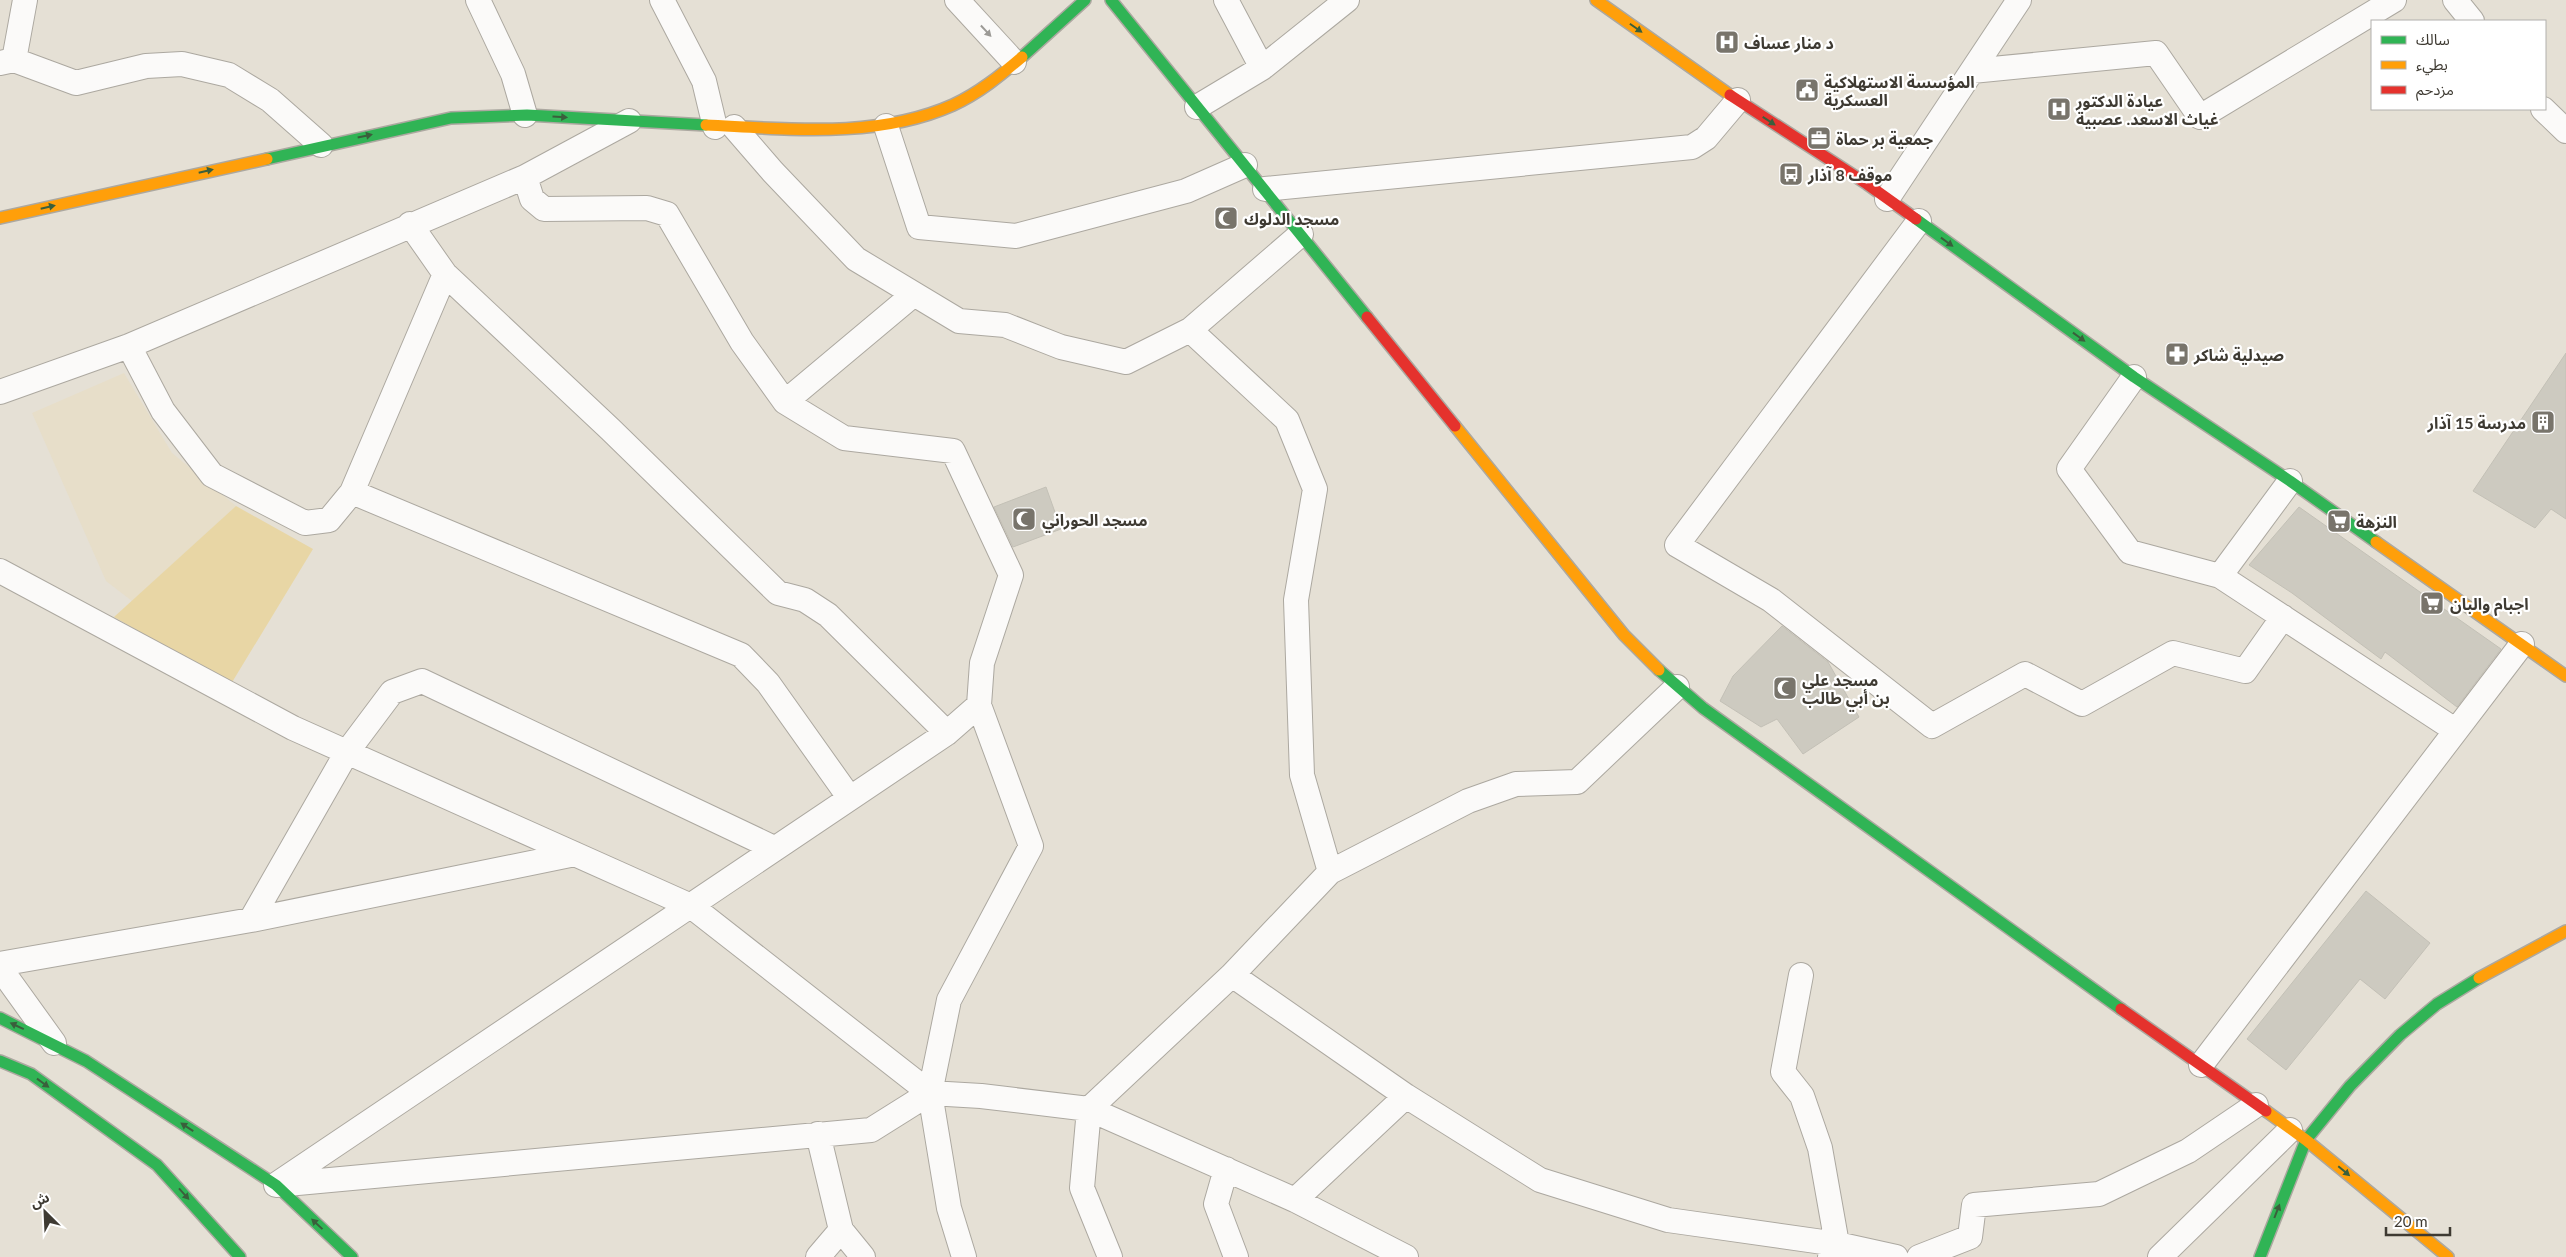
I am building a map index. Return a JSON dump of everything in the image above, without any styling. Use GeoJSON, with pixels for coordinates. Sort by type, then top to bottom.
{"type":"FeatureCollection","features":[{"type":"Feature","properties":{"kind":"main road"},"geometry":{"type":"LineString","coordinates":[[0,218],[451,118],[525,115],[725,127],[845,129],[886,126],[921,118],[955,104],[986,85],[1085,0]]}},
{"type":"Feature","properties":{"kind":"main road"},"geometry":{"type":"LineString","coordinates":[[1111,0],[1624,635],[1648,661],[1677,687],[1892,846],[2298,1135],[2448,1257]]}},
{"type":"Feature","properties":{"kind":"main road"},"geometry":{"type":"LineString","coordinates":[[1596,0],[1738,100],[1919,221],[2134,376],[2290,481],[2566,676]]}},
{"type":"Feature","properties":{"kind":"main road"},"geometry":{"type":"LineString","coordinates":[[2260,1257],[2288,1183],[2298,1135],[2400,1035],[2438,1004],[2474,981],[2566,931]]}},
{"type":"Feature","properties":{"kind":"main road"},"geometry":{"type":"LineString","coordinates":[[0,1018],[54,1043],[86,1061],[276,1185],[352,1257]]}},
{"type":"Feature","properties":{"kind":"main road"},"geometry":{"type":"LineString","coordinates":[[0,1061],[30,1074],[158,1165],[240,1257]]}},
{"type":"Feature","properties":{"kind":"street"},"geometry":{"type":"LineString","coordinates":[[25,0],[7,61],[76,82],[146,66],[182,64],[229,75],[270,100],[321,146]]}},
{"type":"Feature","properties":{"kind":"street"},"geometry":{"type":"LineString","coordinates":[[478,0],[513,74],[525,115]]}},
{"type":"Feature","properties":{"kind":"street"},"geometry":{"type":"LineString","coordinates":[[662,0],[704,81],[725,127],[773,172],[856,259],[959,321],[1005,325],[1061,347],[1126,362],[1190,330],[1301,234]]}},
{"type":"Feature","properties":{"kind":"street"},"geometry":{"type":"LineString","coordinates":[[957,0],[1014,62]]}},
{"type":"Feature","properties":{"kind":"street"},"geometry":{"type":"LineString","coordinates":[[1226,0],[1262,68]]}},
{"type":"Feature","properties":{"kind":"street"},"geometry":{"type":"LineString","coordinates":[[1197,107],[1262,68],[1347,0]]}},
{"type":"Feature","properties":{"kind":"street"},"geometry":{"type":"LineString","coordinates":[[1887,199],[2019,0]]}},
{"type":"Feature","properties":{"kind":"street"},"geometry":{"type":"LineString","coordinates":[[1972,71],[2156,53],[2200,117],[2394,0]]}},
{"type":"Feature","properties":{"kind":"street"},"geometry":{"type":"LineString","coordinates":[[2456,0],[2471,20]]}},
{"type":"Feature","properties":{"kind":"street"},"geometry":{"type":"LineString","coordinates":[[1264,189],[1692,147],[1706,138],[1738,100]]}},
{"type":"Feature","properties":{"kind":"street"},"geometry":{"type":"LineString","coordinates":[[2544,110],[2566,131]]}},
{"type":"Feature","properties":{"kind":"street"},"geometry":{"type":"LineString","coordinates":[[0,392],[129,346],[410,224],[525,177],[629,121]]}},
{"type":"Feature","properties":{"kind":"street"},"geometry":{"type":"LineString","coordinates":[[886,126],[919,227],[1016,236],[1186,191],[1245,165]]}},
{"type":"Feature","properties":{"kind":"street"},"geometry":{"type":"LineString","coordinates":[[525,177],[532,199],[544,209],[648,208],[666,214],[742,342],[785,402],[844,438],[953,452],[1011,575],[982,663],[979,705],[1031,846],[949,1000],[930,1093],[949,1208],[964,1257]]}},
{"type":"Feature","properties":{"kind":"street"},"geometry":{"type":"LineString","coordinates":[[1919,221],[1677,545],[1771,600],[1932,726],[2025,674],[2082,704],[2173,653],[2245,671],[2283,617]]}},
{"type":"Feature","properties":{"kind":"street"},"geometry":{"type":"LineString","coordinates":[[410,224],[446,274],[610,429],[778,593],[805,600],[828,615],[947,733]]}},
{"type":"Feature","properties":{"kind":"street"},"geometry":{"type":"LineString","coordinates":[[129,346],[162,412],[212,474],[304,523],[329,520],[352,492],[446,274]]}},
{"type":"Feature","properties":{"kind":"street"},"geometry":{"type":"LineString","coordinates":[[785,402],[914,294]]}},
{"type":"Feature","properties":{"kind":"street"},"geometry":{"type":"LineString","coordinates":[[1190,330],[1287,420],[1315,489],[1296,600],[1302,775],[1330,872]]}},
{"type":"Feature","properties":{"kind":"street"},"geometry":{"type":"LineString","coordinates":[[2134,376],[2069,470],[2130,552],[2220,576],[2455,730]]}},
{"type":"Feature","properties":{"kind":"street"},"geometry":{"type":"LineString","coordinates":[[2220,576],[2290,481]]}},
{"type":"Feature","properties":{"kind":"street"},"geometry":{"type":"LineString","coordinates":[[352,492],[740,656],[768,683],[849,797]]}},
{"type":"Feature","properties":{"kind":"street"},"geometry":{"type":"LineString","coordinates":[[0,572],[293,728],[691,906],[930,1093],[981,1096],[1089,1109],[1295,1200],[1406,1257]]}},
{"type":"Feature","properties":{"kind":"street"},"geometry":{"type":"LineString","coordinates":[[2201,1065],[2522,644]]}},
{"type":"Feature","properties":{"kind":"street"},"geometry":{"type":"LineString","coordinates":[[250,920],[347,752],[392,692],[422,680],[774,848]]}},
{"type":"Feature","properties":{"kind":"street"},"geometry":{"type":"LineString","coordinates":[[1119,1257],[1105,1247],[1082,1188],[1089,1109],[1232,976],[1330,872],[1468,801],[1516,784],[1576,782],[1677,687]]}},
{"type":"Feature","properties":{"kind":"street"},"geometry":{"type":"LineString","coordinates":[[276,1185],[691,906],[849,797],[947,733],[979,705]]}},
{"type":"Feature","properties":{"kind":"street"},"geometry":{"type":"LineString","coordinates":[[0,964],[250,920],[574,854]]}},
{"type":"Feature","properties":{"kind":"street"},"geometry":{"type":"LineString","coordinates":[[0,968],[54,1043]]}},
{"type":"Feature","properties":{"kind":"street"},"geometry":{"type":"LineString","coordinates":[[1801,975],[1783,1072],[1802,1096],[1820,1148],[1834,1250]]}},
{"type":"Feature","properties":{"kind":"street"},"geometry":{"type":"LineString","coordinates":[[1232,976],[1406,1096],[1540,1180],[1668,1220],[1834,1250],[1896,1257]]}},
{"type":"Feature","properties":{"kind":"street"},"geometry":{"type":"LineString","coordinates":[[276,1185],[871,1130],[930,1093]]}},
{"type":"Feature","properties":{"kind":"street"},"geometry":{"type":"LineString","coordinates":[[1295,1200],[1406,1096]]}},
{"type":"Feature","properties":{"kind":"street"},"geometry":{"type":"LineString","coordinates":[[1919,1257],[1970,1237],[1974,1205],[2099,1194],[2188,1152],[2256,1105]]}},
{"type":"Feature","properties":{"kind":"street"},"geometry":{"type":"LineString","coordinates":[[818,1134],[840,1230],[864,1257]]}},
{"type":"Feature","properties":{"kind":"street"},"geometry":{"type":"LineString","coordinates":[[2160,1257],[2298,1135]]}},
{"type":"Feature","properties":{"kind":"street"},"geometry":{"type":"LineString","coordinates":[[1226,1169],[1216,1204],[1236,1257]]}},
{"type":"Feature","properties":{"kind":"street"},"geometry":{"type":"LineString","coordinates":[[818,1257],[840,1230]]}},
{"type":"Feature","properties":{"kind":"shaded area"},"geometry":{"type":"Polygon","coordinates":[[[124,373],[172,453],[236,506],[132,601],[106,581],[32,413],[124,373]]]}},
{"type":"Feature","properties":{"kind":"shaded area"},"geometry":{"type":"Polygon","coordinates":[[[236,506],[313,549],[231,684],[114,617],[236,506]]]}},
{"type":"Feature","properties":{"kind":"building","name":"مدرسة 15 آذار"},"geometry":{"type":"Polygon","coordinates":[[[2566,353],[2566,519],[2551,509],[2535,528],[2473,491],[2566,353]]]}},
{"type":"Feature","properties":{"kind":"building","name":"مسجد الحوراني"},"geometry":{"type":"Polygon","coordinates":[[[1046,487],[1061,529],[1013,547],[994,507],[1046,487]]]}},
{"type":"Feature","properties":{"kind":"building"},"geometry":{"type":"Polygon","coordinates":[[[2299,507],[2501,649],[2457,707],[2385,652],[2381,659],[2292,593],[2249,565],[2299,507]]]}},
{"type":"Feature","properties":{"kind":"building","name":"مسجد علي بن أبي طالب"},"geometry":{"type":"Polygon","coordinates":[[[1782,626],[1828,662],[1859,717],[1803,754],[1777,719],[1761,727],[1720,701],[1733,676],[1782,626]]]}},
{"type":"Feature","properties":{"kind":"building"},"geometry":{"type":"Polygon","coordinates":[[[2366,891],[2430,943],[2385,999],[2360,979],[2286,1070],[2247,1039],[2366,891]]]}},
{"type":"Feature","properties":{"kind":"traffic: fast"},"geometry":{"type":"LineString","coordinates":[[1022,57],[1085,0]]}},
{"type":"Feature","properties":{"kind":"traffic: fast"},"geometry":{"type":"LineString","coordinates":[[1111,0],[1367,317]]}},
{"type":"Feature","properties":{"kind":"traffic: fast"},"geometry":{"type":"LineString","coordinates":[[267,159],[451,118],[527,115],[706,125]]}},
{"type":"Feature","properties":{"kind":"traffic: fast"},"geometry":{"type":"LineString","coordinates":[[1916,219],[2134,377],[2290,481],[2376,542]]}},
{"type":"Feature","properties":{"kind":"traffic: fast"},"geometry":{"type":"LineString","coordinates":[[1659,670],[1703,708],[2121,1009]]}},
{"type":"Feature","properties":{"kind":"traffic: fast"},"geometry":{"type":"LineString","coordinates":[[2260,1257],[2306,1140],[2350,1086],[2400,1035],[2437,1004],[2479,978]]}},
{"type":"Feature","properties":{"kind":"traffic: fast"},"geometry":{"type":"LineString","coordinates":[[0,1018],[86,1061],[276,1185],[352,1257]]}},
{"type":"Feature","properties":{"kind":"traffic: fast"},"geometry":{"type":"LineString","coordinates":[[0,1061],[31,1074],[157,1165],[240,1257]]}},
{"type":"Feature","properties":{"kind":"traffic: slow"},"geometry":{"type":"LineString","coordinates":[[1596,0],[1730,95]]}},
{"type":"Feature","properties":{"kind":"traffic: slow"},"geometry":{"type":"LineString","coordinates":[[706,125],[832,129],[894,123],[924,116],[963,100],[989,83],[1022,57]]}},
{"type":"Feature","properties":{"kind":"traffic: slow"},"geometry":{"type":"LineString","coordinates":[[0,218],[267,159]]}},
{"type":"Feature","properties":{"kind":"traffic: slow"},"geometry":{"type":"LineString","coordinates":[[1455,426],[1624,635],[1659,670]]}},
{"type":"Feature","properties":{"kind":"traffic: slow"},"geometry":{"type":"LineString","coordinates":[[2376,542],[2566,676]]}},
{"type":"Feature","properties":{"kind":"traffic: slow"},"geometry":{"type":"LineString","coordinates":[[2479,978],[2566,931]]}},
{"type":"Feature","properties":{"kind":"traffic: slow"},"geometry":{"type":"LineString","coordinates":[[2266,1111],[2306,1140],[2448,1257]]}},
{"type":"Feature","properties":{"kind":"traffic: jam"},"geometry":{"type":"LineString","coordinates":[[1730,95],[1867,184],[1916,219]]}},
{"type":"Feature","properties":{"kind":"traffic: jam"},"geometry":{"type":"LineString","coordinates":[[1367,317],[1455,426]]}},
{"type":"Feature","properties":{"kind":"traffic: jam"},"geometry":{"type":"LineString","coordinates":[[2121,1009],[2266,1111]]}},
{"type":"Feature","properties":{"kind":"place","name":"د منار عساف"},"geometry":{"type":"Point","coordinates":[1727,42]}},
{"type":"Feature","properties":{"kind":"place","name":"المؤسسة الاستهلاكية العسكرية"},"geometry":{"type":"Point","coordinates":[1807,90]}},
{"type":"Feature","properties":{"kind":"place","name":"عيادة الدكتور غياث الاسعد. عصبية"},"geometry":{"type":"Point","coordinates":[2059,109]}},
{"type":"Feature","properties":{"kind":"place","name":"جمعية بر حماة"},"geometry":{"type":"Point","coordinates":[1819,138]}},
{"type":"Feature","properties":{"kind":"place","name":"موقف 8 آذار"},"geometry":{"type":"Point","coordinates":[1791,174]}},
{"type":"Feature","properties":{"kind":"place","name":"مسجد الدلوك"},"geometry":{"type":"Point","coordinates":[1226,218]}},
{"type":"Feature","properties":{"kind":"place","name":"صيدلية شاكر"},"geometry":{"type":"Point","coordinates":[2177,354]}},
{"type":"Feature","properties":{"kind":"place","name":"مدرسة 15 آذار"},"geometry":{"type":"Point","coordinates":[2543,422]}},
{"type":"Feature","properties":{"kind":"place","name":"مسجد الحوراني"},"geometry":{"type":"Point","coordinates":[1024,519]}},
{"type":"Feature","properties":{"kind":"place","name":"النزهة"},"geometry":{"type":"Point","coordinates":[2339,521]}},
{"type":"Feature","properties":{"kind":"place","name":"اجبام والبان"},"geometry":{"type":"Point","coordinates":[2432,603]}},
{"type":"Feature","properties":{"kind":"place","name":"مسجد علي بن أبي طالب"},"geometry":{"type":"Point","coordinates":[1785,688]}}]}
